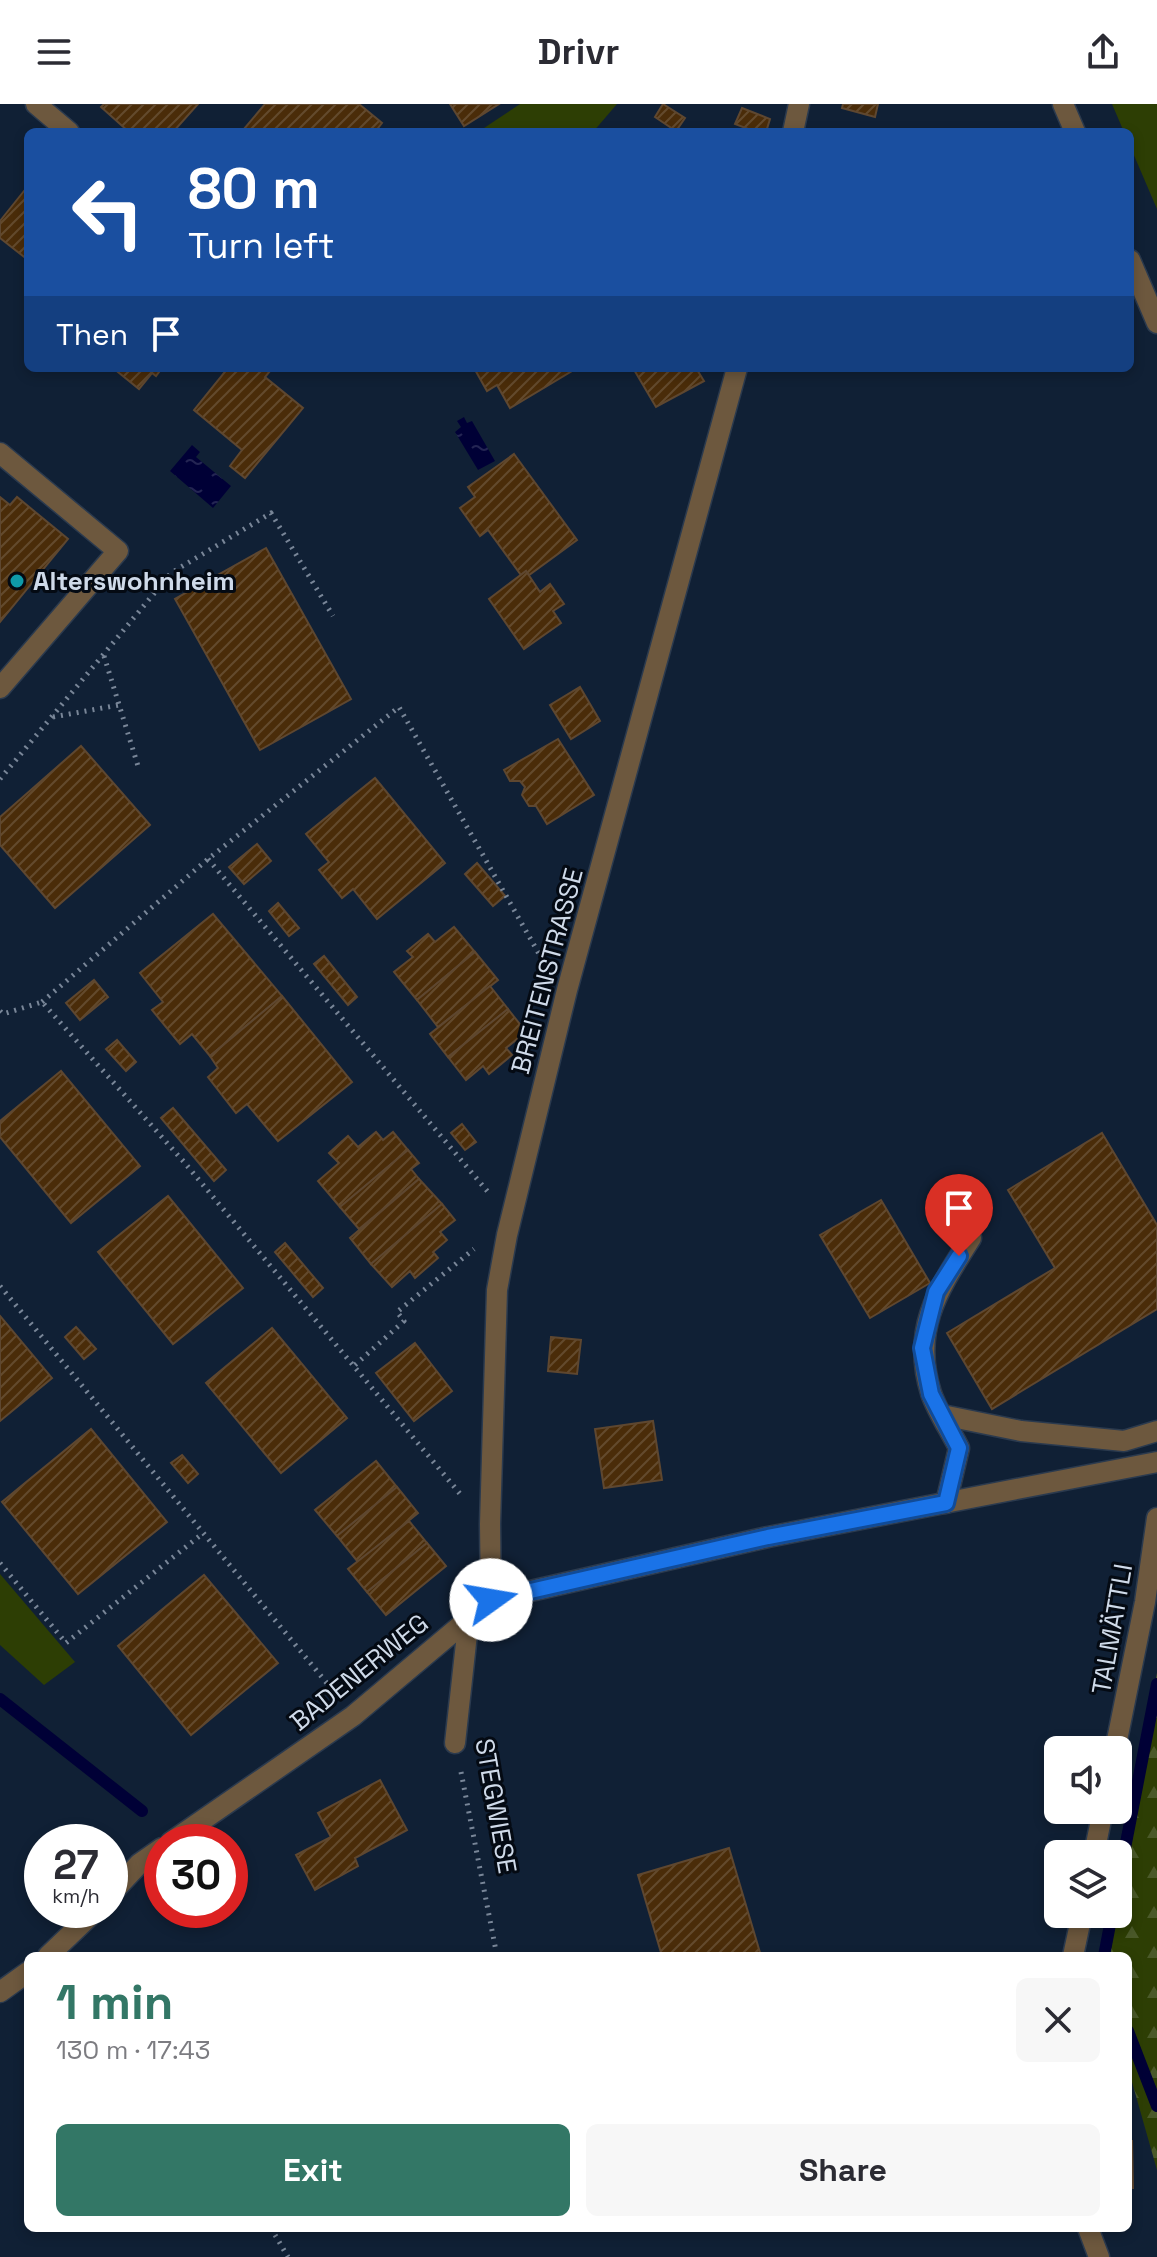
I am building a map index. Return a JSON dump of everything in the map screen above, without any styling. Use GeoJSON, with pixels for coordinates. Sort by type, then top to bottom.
{"type":"FeatureCollection","features":[{"type":"Feature","properties":{"kind":"street"},"geometry":{"type":"LineString","coordinates":[[36,104],[64,128]]}},
{"type":"Feature","properties":{"kind":"street"},"geometry":{"type":"LineString","coordinates":[[794,128],[799,104]]}},
{"type":"Feature","properties":{"kind":"street"},"geometry":{"type":"LineString","coordinates":[[1063,104],[1073,128]]}},
{"type":"Feature","properties":{"kind":"street"},"geometry":{"type":"LineString","coordinates":[[1134,269],[1157,323]]}},
{"type":"Feature","properties":{"kind":"street","name":"BREITENSTRASSE"},"geometry":{"type":"LineString","coordinates":[[491,1600],[490,1524],[497,1290],[513,1210],[567,990],[736,372]]}},
{"type":"Feature","properties":{"kind":"street"},"geometry":{"type":"LineString","coordinates":[[0,453],[118,551],[0,688]]}},
{"type":"Feature","properties":{"kind":"street"},"geometry":{"type":"LineString","coordinates":[[946,1503],[959,1448],[931,1394],[922,1348],[936,1292],[971,1238]]}},
{"type":"Feature","properties":{"kind":"street"},"geometry":{"type":"LineString","coordinates":[[942,1415],[1021,1431],[1124,1441],[1157,1431]]}},
{"type":"Feature","properties":{"kind":"street","name":"BADENERWEG"},"geometry":{"type":"LineString","coordinates":[[197,1824],[353,1716],[491,1600],[768,1537],[1157,1462]]}},
{"type":"Feature","properties":{"kind":"street","name":"TALMÄTTLI"},"geometry":{"type":"LineString","coordinates":[[1118,1736],[1145,1602],[1157,1518]]}},
{"type":"Feature","properties":{"kind":"street","name":"STEGWIESE"},"geometry":{"type":"LineString","coordinates":[[455,1743],[469,1616]]}},
{"type":"Feature","properties":{"kind":"street"},"geometry":{"type":"LineString","coordinates":[[128,1876],[144,1861]]}},
{"type":"Feature","properties":{"kind":"street"},"geometry":{"type":"LineString","coordinates":[[52,1952],[77,1928]]}},
{"type":"Feature","properties":{"kind":"street"},"geometry":{"type":"LineString","coordinates":[[1074,1952],[1079,1928]]}},
{"type":"Feature","properties":{"kind":"street"},"geometry":{"type":"LineString","coordinates":[[0,1992],[24,1975]]}},
{"type":"Feature","properties":{"kind":"street"},"geometry":{"type":"LineString","coordinates":[[1090,2232],[1099,2257]]}},
{"type":"Feature","properties":{"kind":"path"},"geometry":{"type":"LineString","coordinates":[[0,779],[171,573],[271,513],[333,616]]}},
{"type":"Feature","properties":{"kind":"path"},"geometry":{"type":"LineString","coordinates":[[104,655],[138,766]]}},
{"type":"Feature","properties":{"kind":"path"},"geometry":{"type":"LineString","coordinates":[[52,717],[119,705]]}},
{"type":"Feature","properties":{"kind":"path"},"geometry":{"type":"LineString","coordinates":[[0,1011],[3,1014],[42,1002],[208,859],[399,707],[545,964],[567,990]]}},
{"type":"Feature","properties":{"kind":"path"},"geometry":{"type":"LineString","coordinates":[[208,859],[491,1196],[513,1210],[480,1244],[397,1312],[404,1321],[355,1365]]}},
{"type":"Feature","properties":{"kind":"path"},"geometry":{"type":"LineString","coordinates":[[42,1002],[184,1162],[454,1488],[490,1524]]}},
{"type":"Feature","properties":{"kind":"path"},"geometry":{"type":"LineString","coordinates":[[0,1286],[353,1716]]}},
{"type":"Feature","properties":{"kind":"path"},"geometry":{"type":"LineString","coordinates":[[0,1563],[66,1643],[202,1534]]}},
{"type":"Feature","properties":{"kind":"path","name":"STEGWIESE"},"geometry":{"type":"LineString","coordinates":[[455,1743],[496,1952]]}},
{"type":"Feature","properties":{"kind":"path"},"geometry":{"type":"LineString","coordinates":[[273,2232],[288,2257]]}},
{"type":"Feature","properties":{"kind":"green space"},"geometry":{"type":"Polygon","coordinates":[[[520,104],[617,104],[596,128],[484,128],[520,104]]]}},
{"type":"Feature","properties":{"kind":"green space"},"geometry":{"type":"Polygon","coordinates":[[[1112,104],[1157,104],[1157,209],[1134,155],[1134,128],[1122,128],[1112,104]]]}},
{"type":"Feature","properties":{"kind":"green space"},"geometry":{"type":"Polygon","coordinates":[[[0,1574],[75,1662],[44,1685],[0,1645],[0,1574]]]}},
{"type":"Feature","properties":{"kind":"green space"},"geometry":{"type":"Polygon","coordinates":[[[1157,1673],[1157,2170],[1132,2082],[1132,1952],[1101,1952],[1106,1928],[1132,1928],[1132,1840],[1124,1840],[1127,1824],[1132,1824],[1132,1798],[1157,1673]]]}},
{"type":"Feature","properties":{"kind":"water"},"geometry":{"type":"Polygon","coordinates":[[[464,417],[467,423],[472,421],[495,461],[478,470],[455,432],[461,427],[457,421],[464,417]]]}},
{"type":"Feature","properties":{"kind":"water"},"geometry":{"type":"Polygon","coordinates":[[[192,445],[200,452],[196,457],[231,486],[213,508],[170,471],[192,445]]]}},
{"type":"Feature","properties":{"kind":"building"},"geometry":{"type":"Polygon","coordinates":[[[104,104],[198,104],[177,128],[125,128],[101,107],[104,104]]]}},
{"type":"Feature","properties":{"kind":"building"},"geometry":{"type":"Polygon","coordinates":[[[265,104],[359,104],[382,123],[378,128],[245,128],[265,104]]]}},
{"type":"Feature","properties":{"kind":"building"},"geometry":{"type":"Polygon","coordinates":[[[450,104],[499,104],[464,126],[450,104]]]}},
{"type":"Feature","properties":{"kind":"building"},"geometry":{"type":"Polygon","coordinates":[[[663,104],[685,118],[678,128],[672,128],[655,117],[663,104]]]}},
{"type":"Feature","properties":{"kind":"building"},"geometry":{"type":"Polygon","coordinates":[[[843,104],[878,104],[875,117],[842,108],[843,104]]]}},
{"type":"Feature","properties":{"kind":"building"},"geometry":{"type":"Polygon","coordinates":[[[742,108],[770,119],[767,128],[746,128],[735,124],[742,108]]]}},
{"type":"Feature","properties":{"kind":"building"},"geometry":{"type":"Polygon","coordinates":[[[24,191],[24,257],[0,238],[0,221],[24,191]]]}},
{"type":"Feature","properties":{"kind":"building"},"geometry":{"type":"Polygon","coordinates":[[[118,372],[159,372],[156,376],[152,373],[139,389],[118,372]]]}},
{"type":"Feature","properties":{"kind":"building"},"geometry":{"type":"Polygon","coordinates":[[[225,372],[269,372],[265,377],[303,408],[245,478],[230,466],[242,450],[194,410],[225,372]]]}},
{"type":"Feature","properties":{"kind":"building"},"geometry":{"type":"Polygon","coordinates":[[[476,372],[570,372],[510,408],[497,385],[487,391],[476,372]]]}},
{"type":"Feature","properties":{"kind":"building"},"geometry":{"type":"Polygon","coordinates":[[[635,372],[698,372],[704,381],[656,407],[635,372]]]}},
{"type":"Feature","properties":{"kind":"building"},"geometry":{"type":"Polygon","coordinates":[[[514,454],[577,540],[529,575],[526,571],[521,575],[488,530],[480,536],[460,508],[475,497],[468,487],[514,454]]]}},
{"type":"Feature","properties":{"kind":"building","name":"Alterswohnheim"},"geometry":{"type":"Polygon","coordinates":[[[0,497],[10,505],[17,497],[68,539],[0,622],[0,497]]]}},
{"type":"Feature","properties":{"kind":"building"},"geometry":{"type":"Polygon","coordinates":[[[266,548],[351,699],[260,750],[175,599],[266,548]]]}},
{"type":"Feature","properties":{"kind":"building"},"geometry":{"type":"Polygon","coordinates":[[[526,571],[540,592],[550,584],[564,604],[553,611],[561,623],[524,649],[489,599],[526,571]]]}},
{"type":"Feature","properties":{"kind":"building"},"geometry":{"type":"Polygon","coordinates":[[[580,687],[600,721],[571,739],[550,705],[580,687]]]}},
{"type":"Feature","properties":{"kind":"building"},"geometry":{"type":"Polygon","coordinates":[[[558,739],[594,795],[547,824],[536,806],[529,806],[522,795],[525,787],[520,781],[510,781],[504,770],[558,739]]]}},
{"type":"Feature","properties":{"kind":"building"},"geometry":{"type":"Polygon","coordinates":[[[81,746],[150,825],[55,908],[0,845],[0,817],[81,746]]]}},
{"type":"Feature","properties":{"kind":"building"},"geometry":{"type":"Polygon","coordinates":[[[375,778],[445,863],[377,919],[353,889],[342,898],[319,870],[329,862],[306,834],[375,778]]]}},
{"type":"Feature","properties":{"kind":"building"},"geometry":{"type":"Polygon","coordinates":[[[257,844],[271,861],[244,884],[229,867],[257,844]]]}},
{"type":"Feature","properties":{"kind":"building"},"geometry":{"type":"Polygon","coordinates":[[[477,863],[505,896],[493,906],[465,874],[477,863]]]}},
{"type":"Feature","properties":{"kind":"building"},"geometry":{"type":"Polygon","coordinates":[[[278,903],[299,928],[289,936],[269,911],[278,903]]]}},
{"type":"Feature","properties":{"kind":"building"},"geometry":{"type":"Polygon","coordinates":[[[213,914],[282,996],[210,1056],[192,1034],[180,1044],[152,1010],[163,1002],[140,973],[213,914]]]}},
{"type":"Feature","properties":{"kind":"building"},"geometry":{"type":"Polygon","coordinates":[[[454,927],[475,952],[417,1000],[394,972],[413,957],[407,951],[428,934],[435,942],[454,927]]]}},
{"type":"Feature","properties":{"kind":"building"},"geometry":{"type":"Polygon","coordinates":[[[475,952],[498,980],[438,1027],[417,1000],[475,952]]]}},
{"type":"Feature","properties":{"kind":"building"},"geometry":{"type":"Polygon","coordinates":[[[324,956],[357,997],[348,1005],[314,964],[324,956]]]}},
{"type":"Feature","properties":{"kind":"building"},"geometry":{"type":"Polygon","coordinates":[[[94,980],[108,997],[80,1020],[66,1003],[94,980]]]}},
{"type":"Feature","properties":{"kind":"building"},"geometry":{"type":"Polygon","coordinates":[[[490,986],[508,1009],[448,1057],[430,1034],[490,986]]]}},
{"type":"Feature","properties":{"kind":"building"},"geometry":{"type":"Polygon","coordinates":[[[282,996],[352,1082],[278,1141],[247,1104],[236,1113],[208,1077],[218,1068],[210,1056],[282,996]]]}},
{"type":"Feature","properties":{"kind":"building"},"geometry":{"type":"Polygon","coordinates":[[[508,1009],[526,1032],[506,1048],[512,1055],[489,1074],[483,1066],[466,1080],[448,1057],[508,1009]]]}},
{"type":"Feature","properties":{"kind":"building"},"geometry":{"type":"Polygon","coordinates":[[[117,1040],[136,1062],[126,1071],[106,1049],[117,1040]]]}},
{"type":"Feature","properties":{"kind":"building"},"geometry":{"type":"Polygon","coordinates":[[[61,1071],[140,1166],[71,1223],[0,1137],[0,1121],[61,1071]]]}},
{"type":"Feature","properties":{"kind":"building"},"geometry":{"type":"Polygon","coordinates":[[[173,1108],[226,1170],[214,1181],[161,1118],[173,1108]]]}},
{"type":"Feature","properties":{"kind":"building"},"geometry":{"type":"Polygon","coordinates":[[[462,1124],[476,1142],[465,1150],[451,1133],[462,1124]]]}},
{"type":"Feature","properties":{"kind":"building"},"geometry":{"type":"Polygon","coordinates":[[[376,1132],[383,1140],[393,1132],[408,1150],[340,1207],[318,1181],[339,1163],[329,1153],[348,1136],[358,1147],[376,1132]]]}},
{"type":"Feature","properties":{"kind":"building"},"geometry":{"type":"Polygon","coordinates":[[[1102,1133],[1157,1225],[1157,1309],[992,1409],[947,1333],[1055,1268],[1008,1190],[1102,1133]]]}},
{"type":"Feature","properties":{"kind":"building"},"geometry":{"type":"Polygon","coordinates":[[[408,1150],[419,1163],[411,1169],[419,1179],[359,1229],[340,1207],[408,1150]]]}},
{"type":"Feature","properties":{"kind":"building"},"geometry":{"type":"Polygon","coordinates":[[[419,1179],[442,1204],[371,1264],[350,1238],[419,1179]]]}},
{"type":"Feature","properties":{"kind":"building"},"geometry":{"type":"Polygon","coordinates":[[[168,1196],[243,1288],[173,1344],[98,1252],[168,1196]]]}},
{"type":"Feature","properties":{"kind":"building"},"geometry":{"type":"Polygon","coordinates":[[[881,1200],[930,1283],[870,1318],[820,1235],[881,1200]]]}},
{"type":"Feature","properties":{"kind":"building"},"geometry":{"type":"Polygon","coordinates":[[[442,1204],[455,1220],[440,1232],[447,1240],[433,1252],[438,1258],[415,1278],[410,1271],[392,1287],[371,1264],[442,1204]]]}},
{"type":"Feature","properties":{"kind":"building"},"geometry":{"type":"Polygon","coordinates":[[[285,1243],[323,1288],[313,1297],[275,1252],[285,1243]]]}},
{"type":"Feature","properties":{"kind":"building"},"geometry":{"type":"Polygon","coordinates":[[[0,1316],[52,1378],[0,1421],[0,1316]]]}},
{"type":"Feature","properties":{"kind":"building"},"geometry":{"type":"Polygon","coordinates":[[[76,1327],[96,1349],[84,1359],[65,1337],[76,1327]]]}},
{"type":"Feature","properties":{"kind":"building"},"geometry":{"type":"Polygon","coordinates":[[[272,1328],[347,1418],[281,1473],[206,1383],[272,1328]]]}},
{"type":"Feature","properties":{"kind":"building"},"geometry":{"type":"Polygon","coordinates":[[[551,1337],[581,1340],[577,1374],[548,1371],[551,1337]]]}},
{"type":"Feature","properties":{"kind":"building"},"geometry":{"type":"Polygon","coordinates":[[[415,1343],[452,1391],[414,1421],[376,1373],[415,1343]]]}},
{"type":"Feature","properties":{"kind":"building"},"geometry":{"type":"Polygon","coordinates":[[[653,1421],[662,1480],[604,1488],[595,1429],[653,1421]]]}},
{"type":"Feature","properties":{"kind":"building"},"geometry":{"type":"Polygon","coordinates":[[[91,1429],[167,1522],[78,1594],[2,1502],[91,1429]]]}},
{"type":"Feature","properties":{"kind":"building"},"geometry":{"type":"Polygon","coordinates":[[[182,1455],[198,1474],[188,1483],[171,1463],[182,1455]]]}},
{"type":"Feature","properties":{"kind":"building"},"geometry":{"type":"Polygon","coordinates":[[[376,1461],[397,1487],[337,1536],[315,1510],[376,1461]]]}},
{"type":"Feature","properties":{"kind":"building"},"geometry":{"type":"Polygon","coordinates":[[[397,1487],[418,1513],[358,1562],[337,1536],[397,1487]]]}},
{"type":"Feature","properties":{"kind":"building"},"geometry":{"type":"Polygon","coordinates":[[[409,1521],[427,1543],[367,1592],[348,1569],[409,1521]]]}},
{"type":"Feature","properties":{"kind":"building"},"geometry":{"type":"Polygon","coordinates":[[[427,1543],[446,1566],[386,1615],[367,1592],[427,1543]]]}},
{"type":"Feature","properties":{"kind":"building"},"geometry":{"type":"Polygon","coordinates":[[[204,1575],[278,1663],[191,1735],[118,1646],[204,1575]]]}},
{"type":"Feature","properties":{"kind":"building"},"geometry":{"type":"Polygon","coordinates":[[[380,1780],[407,1830],[355,1858],[358,1866],[315,1890],[296,1855],[331,1837],[318,1813],[380,1780]]]}},
{"type":"Feature","properties":{"kind":"building"},"geometry":{"type":"Polygon","coordinates":[[[729,1848],[760,1952],[661,1952],[638,1875],[729,1848]]]}},
{"type":"Feature","properties":{"kind":"waterway"},"geometry":{"type":"LineString","coordinates":[[1127,1840],[1157,1684]]}},
{"type":"Feature","properties":{"kind":"waterway"},"geometry":{"type":"LineString","coordinates":[[0,1699],[142,1811]]}},
{"type":"Feature","properties":{"kind":"waterway"},"geometry":{"type":"LineString","coordinates":[[1105,1952],[1109,1928]]}},
{"type":"Feature","properties":{"kind":"waterway"},"geometry":{"type":"LineString","coordinates":[[1132,2041],[1157,2106]]}},
{"type":"Feature","properties":{"kind":"place","name":"Alterswohnheim"},"geometry":{"type":"Point","coordinates":[17,581]}},
{"type":"Feature","properties":{"kind":"route"},"geometry":{"type":"LineString","coordinates":[[491,1600],[768,1537],[946,1503],[959,1448],[931,1394],[922,1348],[936,1292],[959,1256]]}}]}
